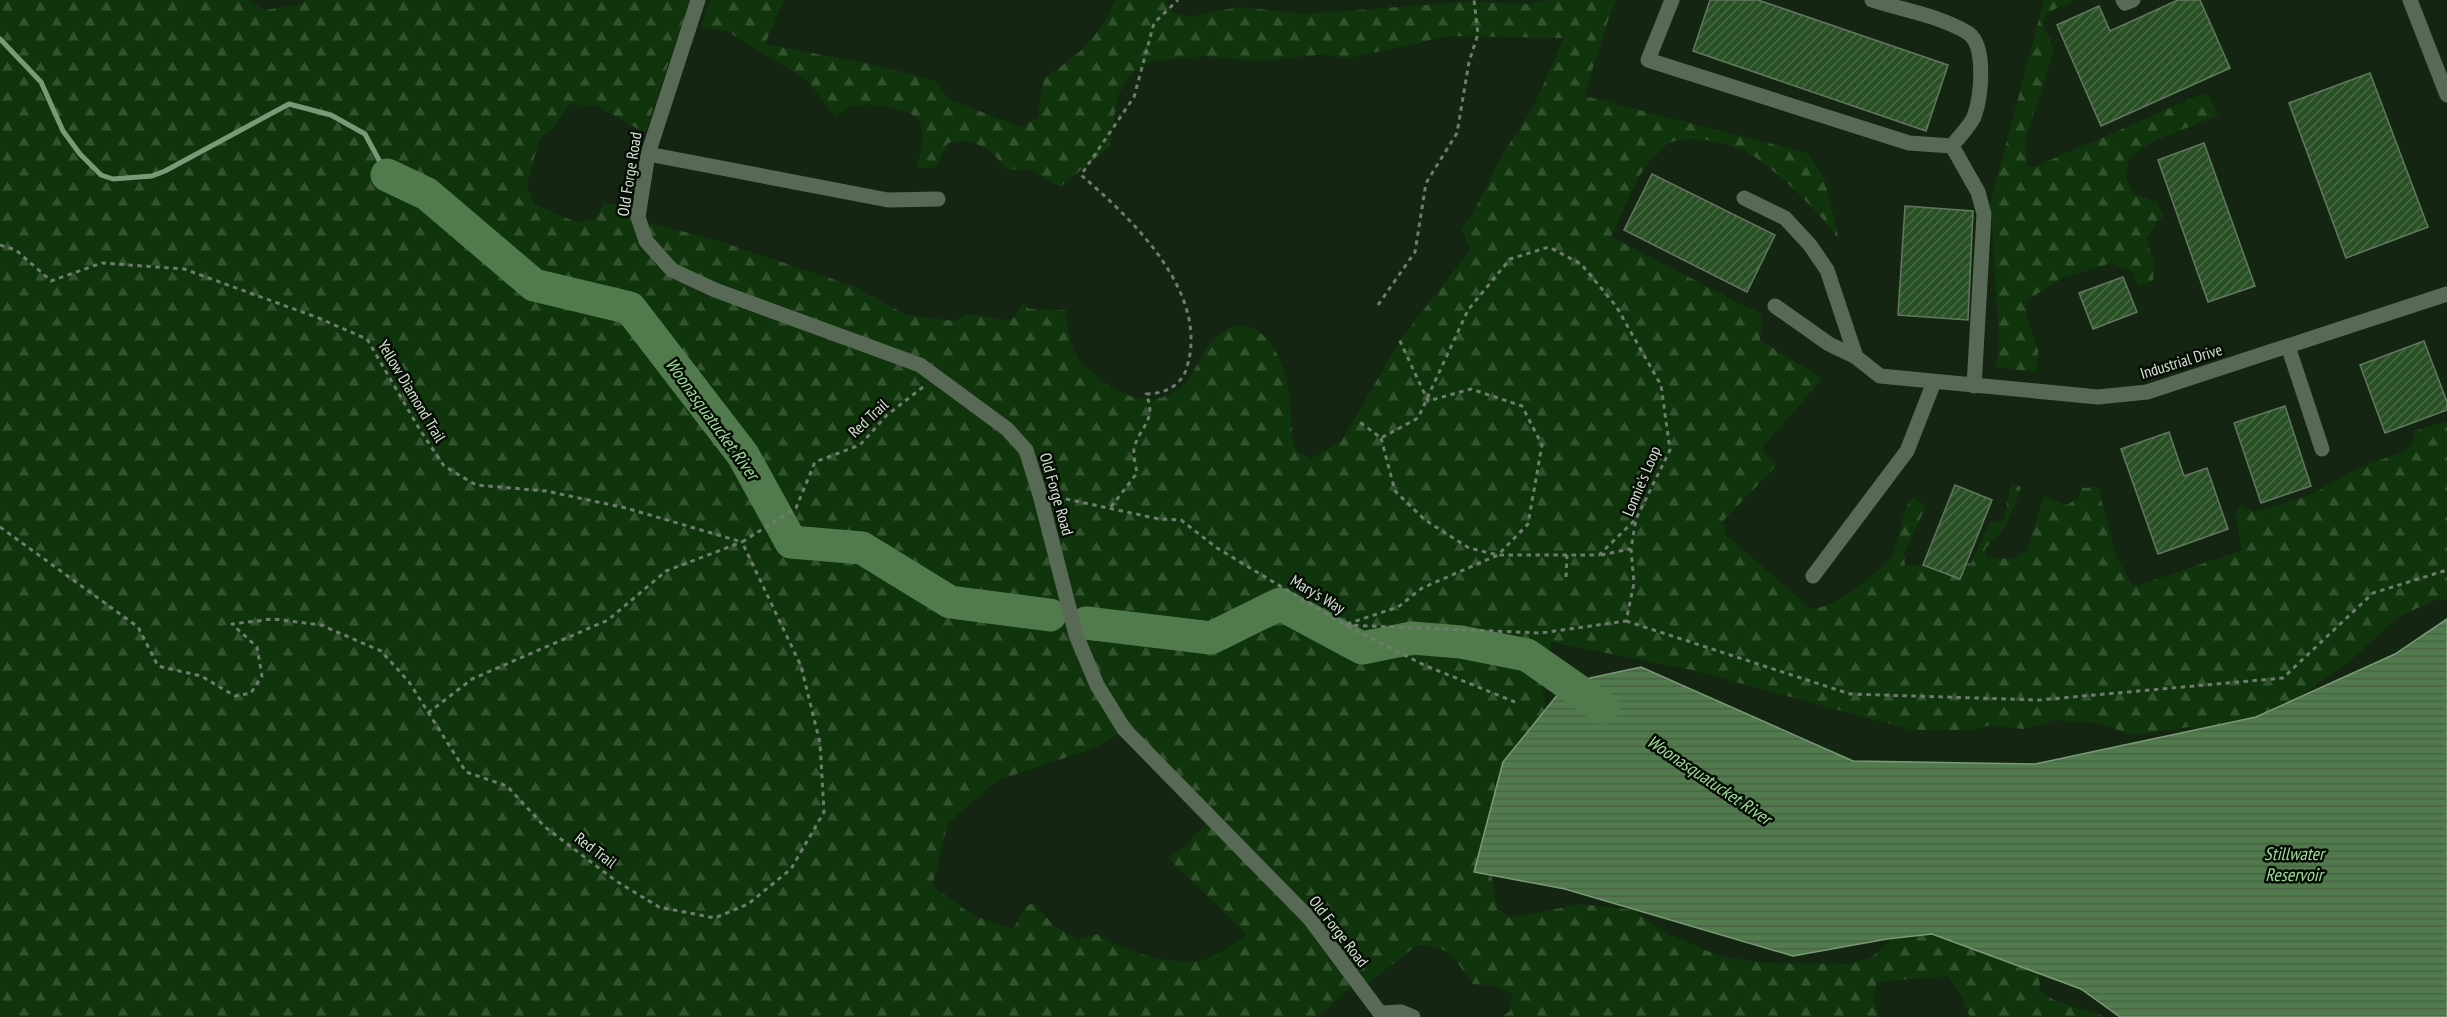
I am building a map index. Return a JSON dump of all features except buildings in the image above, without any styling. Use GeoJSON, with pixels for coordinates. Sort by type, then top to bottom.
{"type":"FeatureCollection","features":[{"type":"Feature","properties":{"kind":"street","name":"Old Forge Road"},"geometry":{"type":"LineString","coordinates":[[698,0],[648,154],[638,217],[646,242],[672,270],[715,290],[920,365],[1007,429],[1026,450],[1076,635],[1097,685],[1124,729],[1310,919],[1382,1015]]}},
{"type":"Feature","properties":{"kind":"street"},"geometry":{"type":"LineString","coordinates":[[1672,0],[1648,60],[1909,143],[1952,147]]}},
{"type":"Feature","properties":{"kind":"street"},"geometry":{"type":"LineString","coordinates":[[1872,0],[1947,24],[1970,34],[1978,48],[1982,77],[1973,118],[1952,147]]}},
{"type":"Feature","properties":{"kind":"street"},"geometry":{"type":"LineString","coordinates":[[2123,0],[2125,3],[2133,0]]}},
{"type":"Feature","properties":{"kind":"street"},"geometry":{"type":"LineString","coordinates":[[2410,0],[2444,76],[2447,95]]}},
{"type":"Feature","properties":{"kind":"street"},"geometry":{"type":"LineString","coordinates":[[1952,147],[1978,192],[1984,214],[1974,386]]}},
{"type":"Feature","properties":{"kind":"street"},"geometry":{"type":"LineString","coordinates":[[648,154],[888,200],[938,199]]}},
{"type":"Feature","properties":{"kind":"street"},"geometry":{"type":"LineString","coordinates":[[1744,198],[1785,218],[1810,245],[1827,270],[1856,357]]}},
{"type":"Feature","properties":{"kind":"street","name":"Industrial Drive"},"geometry":{"type":"LineString","coordinates":[[1856,357],[1880,376],[2098,397],[2147,392],[2447,294]]}},
{"type":"Feature","properties":{"kind":"street"},"geometry":{"type":"LineString","coordinates":[[1775,306],[1829,344],[1856,357]]}},
{"type":"Feature","properties":{"kind":"street"},"geometry":{"type":"LineString","coordinates":[[2288,346],[2322,449]]}},
{"type":"Feature","properties":{"kind":"street"},"geometry":{"type":"LineString","coordinates":[[1813,576],[1907,450],[1934,382]]}},
{"type":"Feature","properties":{"kind":"street"},"geometry":{"type":"LineString","coordinates":[[1382,1015],[1401,1012],[1413,1017]]}},
{"type":"Feature","properties":{"kind":"path"},"geometry":{"type":"LineString","coordinates":[[1111,507],[1137,473],[1134,449],[1144,431],[1150,410],[1146,394],[1165,392],[1182,379],[1193,346],[1183,298],[1170,271],[1134,224],[1081,175],[1134,98],[1154,23],[1178,0]]}},
{"type":"Feature","properties":{"kind":"path"},"geometry":{"type":"LineString","coordinates":[[1378,305],[1415,252],[1426,183],[1457,133],[1469,62],[1478,34],[1474,0]]}},
{"type":"Feature","properties":{"kind":"path","name":"Yellow Diamond Trail"},"geometry":{"type":"LineString","coordinates":[[0,244],[16,250],[51,281],[102,263],[184,269],[315,317],[367,339],[420,430],[444,465],[476,485],[546,491],[626,508],[742,542]]}},
{"type":"Feature","properties":{"kind":"path","name":"Lonnie's Loop"},"geometry":{"type":"LineString","coordinates":[[1428,401],[1468,310],[1510,259],[1549,247],[1581,264],[1616,306],[1661,385],[1670,450],[1636,519],[1631,549],[1634,583],[1626,621]]}},
{"type":"Feature","properties":{"kind":"path"},"geometry":{"type":"LineString","coordinates":[[1400,339],[1428,401]]}},
{"type":"Feature","properties":{"kind":"path","name":"Red Trail"},"geometry":{"type":"LineString","coordinates":[[742,542],[801,666],[820,743],[824,813],[791,869],[748,904],[716,918],[659,907],[616,880],[545,827],[507,786],[466,772],[428,713],[472,679],[609,620],[666,571],[742,542],[796,508],[815,462],[860,446],[887,415],[937,376]]}},
{"type":"Feature","properties":{"kind":"path"},"geometry":{"type":"LineString","coordinates":[[1346,625],[1398,607],[1422,588],[1498,555],[1528,524],[1542,445],[1522,405],[1472,389],[1428,401],[1418,418],[1381,438]]}},
{"type":"Feature","properties":{"kind":"path"},"geometry":{"type":"LineString","coordinates":[[1357,420],[1381,438],[1395,491],[1425,520],[1469,549],[1498,555],[1599,555],[1631,549]]}},
{"type":"Feature","properties":{"kind":"path","name":"Mary's Way"},"geometry":{"type":"LineString","coordinates":[[1040,495],[1071,498],[1159,519],[1181,520],[1217,548],[1346,625],[1390,648],[1515,702]]}},
{"type":"Feature","properties":{"kind":"path"},"geometry":{"type":"LineString","coordinates":[[1599,555],[1636,519]]}},
{"type":"Feature","properties":{"kind":"path"},"geometry":{"type":"LineString","coordinates":[[0,527],[138,627],[159,666],[201,676],[235,696],[251,693],[262,675],[257,647],[232,624],[273,619],[321,625],[381,651],[408,682],[428,713]]}},
{"type":"Feature","properties":{"kind":"path"},"geometry":{"type":"LineString","coordinates":[[1566,577],[1567,555]]}},
{"type":"Feature","properties":{"kind":"path"},"geometry":{"type":"LineString","coordinates":[[1346,625],[1541,633],[1626,621],[1850,694],[2039,700],[2283,678],[2373,593],[2447,570]]}},
{"type":"Feature","properties":{"kind":"green space"},"geometry":{"type":"Polygon","coordinates":[[[0,0],[247,0],[265,10],[303,4],[305,0],[690,0],[645,133],[598,106],[569,104],[555,126],[539,139],[527,186],[534,204],[578,223],[595,219],[604,203],[638,209],[646,222],[716,240],[853,286],[907,315],[954,321],[968,314],[1008,320],[1015,317],[1024,302],[1029,309],[1065,310],[1069,335],[1080,361],[1095,376],[1116,390],[1145,399],[1155,399],[1173,393],[1187,381],[1206,348],[1216,337],[1228,329],[1239,326],[1249,327],[1266,338],[1279,359],[1288,388],[1293,443],[1297,452],[1311,459],[1341,442],[1401,339],[1471,249],[1461,229],[1472,216],[1502,155],[1532,110],[1564,38],[1449,36],[1345,59],[1327,54],[1258,61],[1204,56],[1152,61],[1133,72],[1118,95],[1109,147],[1060,187],[1030,170],[1005,169],[988,150],[973,143],[948,143],[935,168],[917,168],[922,145],[922,127],[916,117],[908,112],[886,106],[862,105],[846,108],[836,117],[807,80],[727,31],[701,28],[710,0],[784,0],[765,44],[880,66],[934,81],[950,100],[1021,127],[1038,117],[1044,78],[1086,45],[1102,26],[1116,0],[1166,0],[1172,12],[1188,17],[1240,7],[1303,14],[1467,2],[1531,4],[1546,0],[1617,0],[1610,14],[1584,96],[1808,153],[1824,178],[1839,240],[1822,218],[1777,174],[1747,152],[1712,141],[1687,139],[1676,141],[1668,144],[1649,162],[1634,186],[1611,237],[1762,315],[1760,340],[1822,379],[1764,445],[1764,452],[1776,465],[1723,521],[1726,535],[1811,609],[1830,604],[1854,590],[1885,564],[1895,550],[1905,511],[1913,497],[1926,506],[1904,553],[1905,566],[1971,563],[1990,523],[2004,520],[2011,483],[2021,487],[2004,528],[1985,548],[1986,557],[2010,559],[2027,551],[2044,496],[2067,505],[2078,498],[2082,488],[2098,487],[2116,556],[2131,584],[2140,585],[2242,550],[2236,513],[2241,505],[2254,512],[2309,496],[2355,470],[2406,450],[2412,444],[2415,431],[2447,421],[2447,599],[2433,601],[2398,617],[2352,659],[2290,703],[2228,730],[2189,727],[2134,735],[2097,723],[2055,720],[2023,729],[1991,725],[1973,730],[1912,730],[1692,670],[1552,642],[1540,678],[1545,705],[1542,726],[1491,873],[1497,908],[1510,918],[1581,904],[1632,910],[1668,934],[1719,956],[1764,963],[1852,964],[1874,955],[1904,930],[1924,925],[2038,957],[2040,992],[2058,1002],[2107,1017],[1970,1017],[1962,997],[1948,976],[1877,982],[1873,998],[1879,1017],[1502,1017],[1510,1011],[1512,993],[1491,985],[1473,984],[1451,955],[1438,948],[1417,945],[1362,988],[1354,985],[1317,1017],[0,1017],[0,0]],[[1125,730],[1094,748],[996,781],[948,823],[932,886],[974,916],[1013,929],[1026,906],[1034,903],[1054,926],[1078,940],[1098,934],[1117,946],[1131,951],[1161,959],[1199,961],[1218,953],[1247,934],[1167,857],[1182,849],[1209,820],[1125,730]]]}},
{"type":"Feature","properties":{"kind":"green space"},"geometry":{"type":"Polygon","coordinates":[[[2044,0],[2074,0],[2045,14],[2043,25],[2054,50],[2025,141],[2027,165],[2032,168],[2207,92],[2218,115],[2152,142],[2129,157],[2126,180],[2134,194],[2157,202],[2164,216],[2156,222],[2146,240],[2154,262],[2153,280],[2138,286],[2132,271],[2111,263],[2060,279],[2026,301],[2026,315],[2038,350],[2037,372],[1996,367],[1999,346],[1991,201],[2044,0]]]}},
{"type":"Feature","properties":{"kind":"water","name":"Stillwater Reservoir"},"geometry":{"type":"Polygon","coordinates":[[[2447,619],[2447,1017],[2120,1017],[2081,989],[1932,934],[1887,939],[1793,956],[1565,889],[1474,872],[1503,762],[1567,683],[1641,667],[1853,761],[2035,764],[2256,717],[2395,654],[2447,619]]]}},
{"type":"Feature","properties":{"kind":"waterway"},"geometry":{"type":"LineString","coordinates":[[0,39],[41,82],[63,131],[80,154],[101,175],[113,179],[152,176],[289,104],[331,115],[365,134],[387,175]]}},
{"type":"Feature","properties":{"kind":"waterway","name":"Woonasquatucket River"},"geometry":{"type":"LineString","coordinates":[[387,175],[427,194],[534,285],[630,308],[743,455],[791,542],[862,548],[950,602],[1050,615]]}},
{"type":"Feature","properties":{"kind":"waterway","name":"Woonasquatucket River"},"geometry":{"type":"LineString","coordinates":[[1086,623],[1211,638],[1280,604],[1362,648],[1412,638],[1461,642],[1527,655],[1603,708]]}}]}
